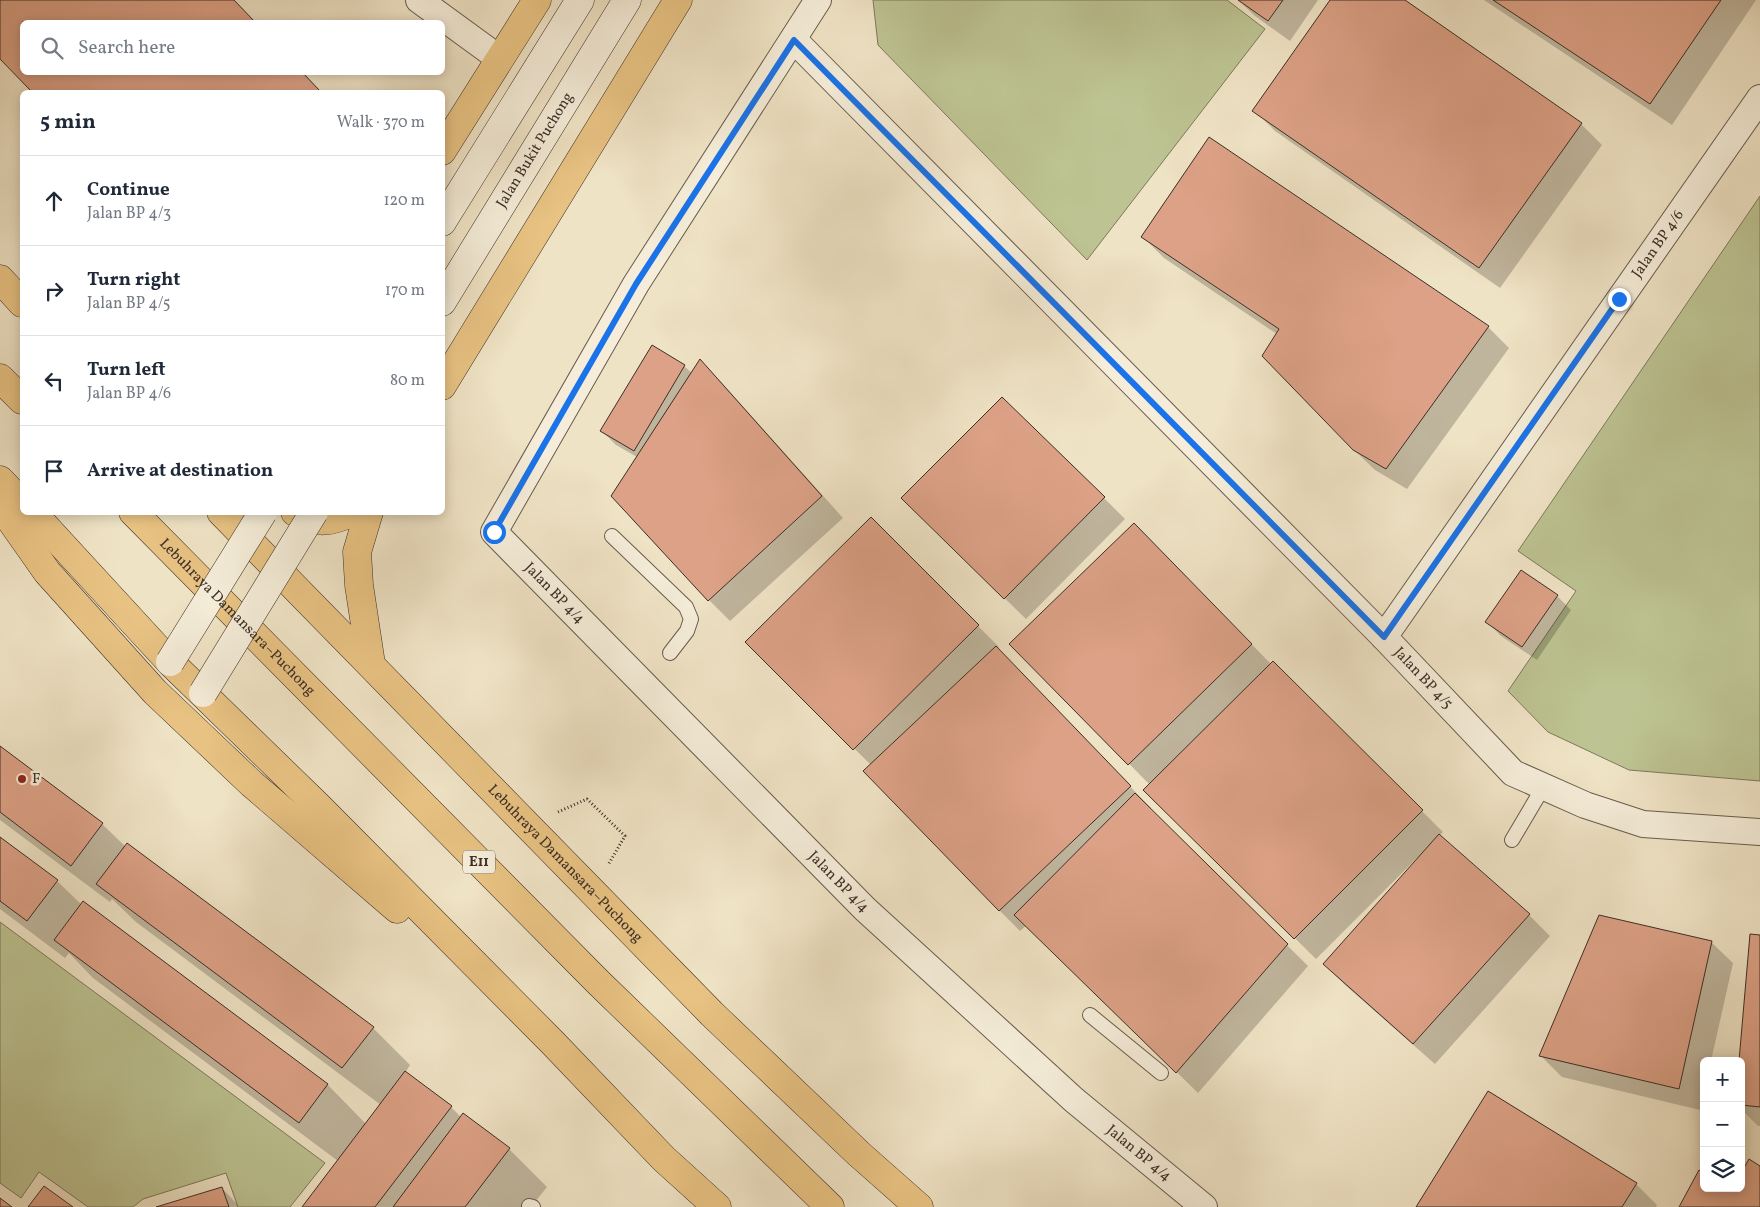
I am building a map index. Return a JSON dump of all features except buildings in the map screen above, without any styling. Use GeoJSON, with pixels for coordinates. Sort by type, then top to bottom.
{"type":"FeatureCollection","features":[{"type":"Feature","properties":{"kind":"highway"},"geometry":{"type":"LineString","coordinates":[[445,146],[537,0]]}},
{"type":"Feature","properties":{"kind":"highway"},"geometry":{"type":"LineString","coordinates":[[445,381],[678,0]]}},
{"type":"Feature","properties":{"kind":"highway"},"geometry":{"type":"LineString","coordinates":[[0,279],[20,301]]}},
{"type":"Feature","properties":{"kind":"highway"},"geometry":{"type":"LineString","coordinates":[[0,378],[20,398]]}},
{"type":"Feature","properties":{"kind":"highway"},"geometry":{"type":"LineString","coordinates":[[0,480],[20,501]]}},
{"type":"Feature","properties":{"kind":"highway"},"geometry":{"type":"LineString","coordinates":[[0,505],[47,572],[155,692],[252,784],[552,1042]]}},
{"type":"Feature","properties":{"kind":"highway"},"geometry":{"type":"LineString","coordinates":[[35,515],[170,662],[326,814],[552,1042],[664,1159],[717,1207]]}},
{"type":"Feature","properties":{"kind":"highway","name":"Lebuhraya Damansara–Puchong"},"geometry":{"type":"LineString","coordinates":[[137,515],[598,982],[830,1207]]}},
{"type":"Feature","properties":{"kind":"highway","name":"Lebuhraya Damansara–Puchong"},"geometry":{"type":"LineString","coordinates":[[224,515],[712,1014],[859,1154],[919,1207]]}},
{"type":"Feature","properties":{"kind":"highway"},"geometry":{"type":"LineString","coordinates":[[301,515],[314,522],[337,520],[347,515]]}},
{"type":"Feature","properties":{"kind":"highway"},"geometry":{"type":"LineString","coordinates":[[368,515],[357,552],[359,585],[371,664]]}},
{"type":"Feature","properties":{"kind":"main road"},"geometry":{"type":"LineString","coordinates":[[445,217],[580,0]]}},
{"type":"Feature","properties":{"kind":"main road","name":"Jalan Bukit Puchong"},"geometry":{"type":"LineString","coordinates":[[445,297],[627,0]]}},
{"type":"Feature","properties":{"kind":"main road"},"geometry":{"type":"LineString","coordinates":[[170,662],[261,515]]}},
{"type":"Feature","properties":{"kind":"main road"},"geometry":{"type":"LineString","coordinates":[[203,693],[312,515]]}},
{"type":"Feature","properties":{"kind":"street"},"geometry":{"type":"LineString","coordinates":[[419,0],[500,59]]}},
{"type":"Feature","properties":{"kind":"street"},"geometry":{"type":"LineString","coordinates":[[794,40],[818,0]]}},
{"type":"Feature","properties":{"kind":"street","name":"Jalan BP 4/4"},"geometry":{"type":"LineString","coordinates":[[794,40],[636,284],[494,532],[865,909],[1074,1100],[1204,1207]]}},
{"type":"Feature","properties":{"kind":"street","name":"Jalan BP 4/5"},"geometry":{"type":"LineString","coordinates":[[794,40],[1384,637],[1513,773],[1585,804],[1643,824],[1760,832]]}},
{"type":"Feature","properties":{"kind":"street","name":"Jalan BP 4/6"},"geometry":{"type":"LineString","coordinates":[[1384,637],[1760,98]]}},
{"type":"Feature","properties":{"kind":"lane"},"geometry":{"type":"LineString","coordinates":[[612,536],[686,607],[691,619],[687,631],[670,653]]}},
{"type":"Feature","properties":{"kind":"lane"},"geometry":{"type":"LineString","coordinates":[[1512,840],[1544,786]]}},
{"type":"Feature","properties":{"kind":"lane"},"geometry":{"type":"LineString","coordinates":[[1090,1014],[1162,1073]]}},
{"type":"Feature","properties":{"kind":"path"},"geometry":{"type":"LineString","coordinates":[[527,825],[587,799],[625,836],[591,891]]}},
{"type":"Feature","properties":{"kind":"green space"},"geometry":{"type":"Polygon","coordinates":[[[873,0],[1227,0],[1265,29],[1087,260],[878,45],[873,0]]]}},
{"type":"Feature","properties":{"kind":"green space"},"geometry":{"type":"Polygon","coordinates":[[[1760,196],[1760,781],[1629,770],[1548,732],[1508,691],[1576,591],[1518,551],[1760,196]]]}},
{"type":"Feature","properties":{"kind":"green space"},"geometry":{"type":"Polygon","coordinates":[[[0,922],[325,1163],[290,1207],[238,1207],[226,1173],[143,1199],[133,1207],[88,1207],[39,1172],[21,1198],[0,1183],[0,922]]]}},
{"type":"Feature","properties":{"kind":"place","name":"F"},"geometry":{"type":"Point","coordinates":[22,779]}},
{"type":"Feature","properties":{"kind":"route"},"geometry":{"type":"LineString","coordinates":[[494,532],[636,284],[794,40],[1384,637],[1619,299]]}}]}
